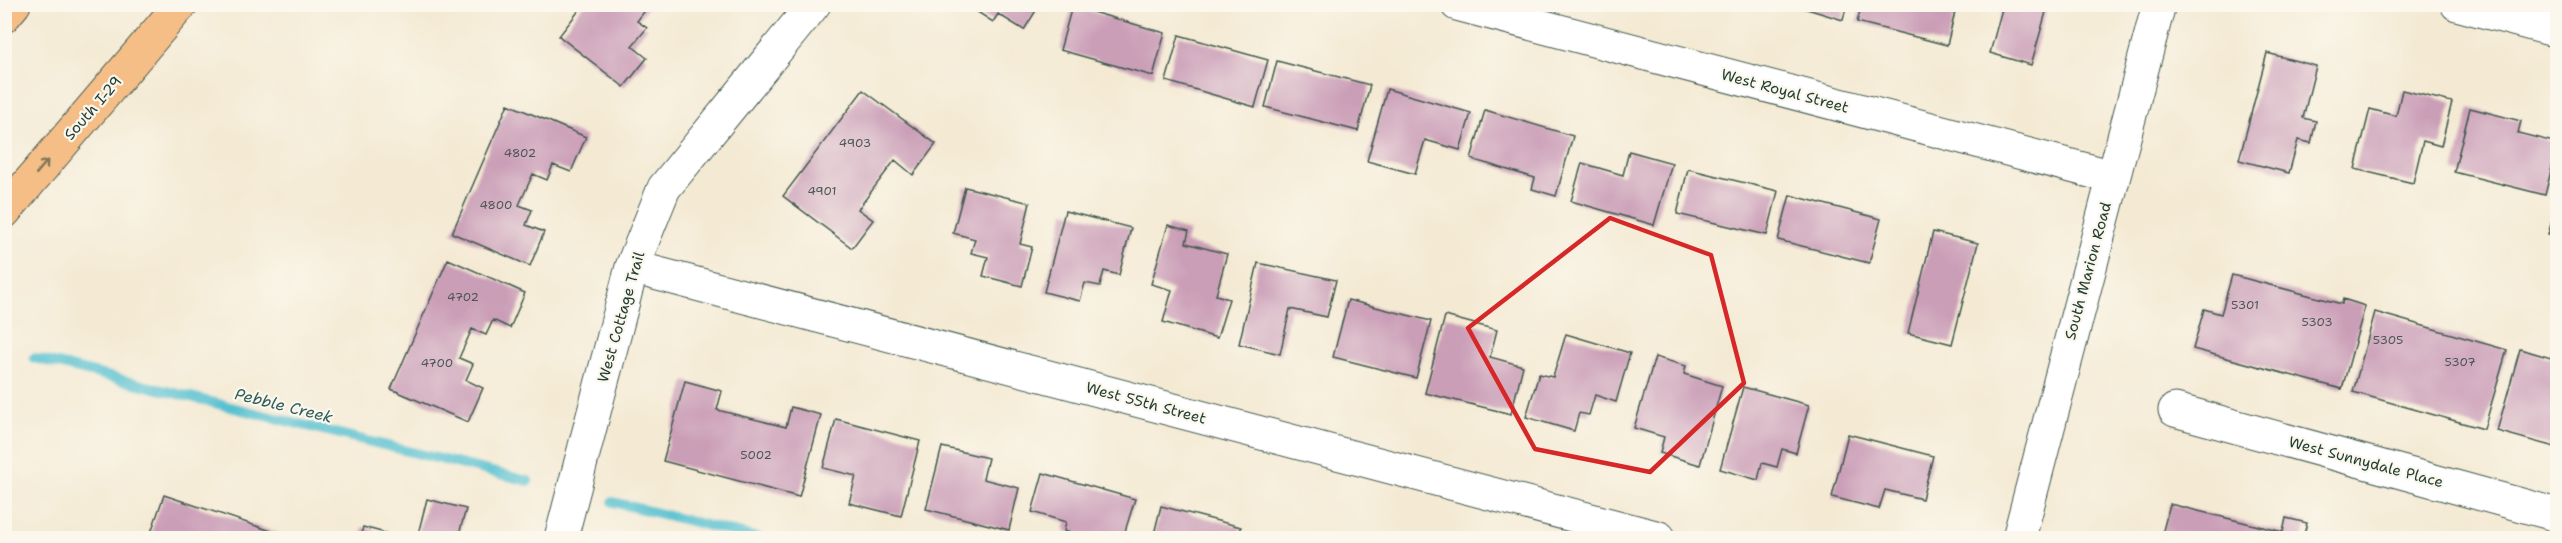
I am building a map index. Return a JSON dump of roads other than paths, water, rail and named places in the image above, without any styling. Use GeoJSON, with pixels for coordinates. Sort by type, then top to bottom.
{"type":"FeatureCollection","features":[{"type":"Feature","properties":{"kind":"highway"},"geometry":{"type":"LineString","coordinates":[[4,16],[14,4]]}},
{"type":"Feature","properties":{"kind":"highway","name":"South I-29"},"geometry":{"type":"LineString","coordinates":[[4,212],[181,4]]}},
{"type":"Feature","properties":{"kind":"street","name":"West Cottage Trail"},"geometry":{"type":"LineString","coordinates":[[561,538],[632,267],[664,188],[814,4]]}},
{"type":"Feature","properties":{"kind":"street","name":"West Royal Street"},"geometry":{"type":"LineString","coordinates":[[1457,4],[2113,177]]}},
{"type":"Feature","properties":{"kind":"street","name":"South Marion Road"},"geometry":{"type":"LineString","coordinates":[[2019,538],[2159,4]]}},
{"type":"Feature","properties":{"kind":"street"},"geometry":{"type":"LineString","coordinates":[[2457,4],[2558,31]]}},
{"type":"Feature","properties":{"kind":"street","name":"West 55th Street"},"geometry":{"type":"LineString","coordinates":[[632,267],[1659,538]]}},
{"type":"Feature","properties":{"kind":"street","name":"West Sunnydale Place"},"geometry":{"type":"LineString","coordinates":[[2175,410],[2558,515]]}},
{"type":"Feature","properties":{"kind":"waterway","name":"Pebble Creek"},"geometry":{"type":"LineString","coordinates":[[34,358],[528,481]]}},
{"type":"Feature","properties":{"kind":"waterway","name":"Pebble Creek"},"geometry":{"type":"LineString","coordinates":[[613,502],[758,538]]}}]}
